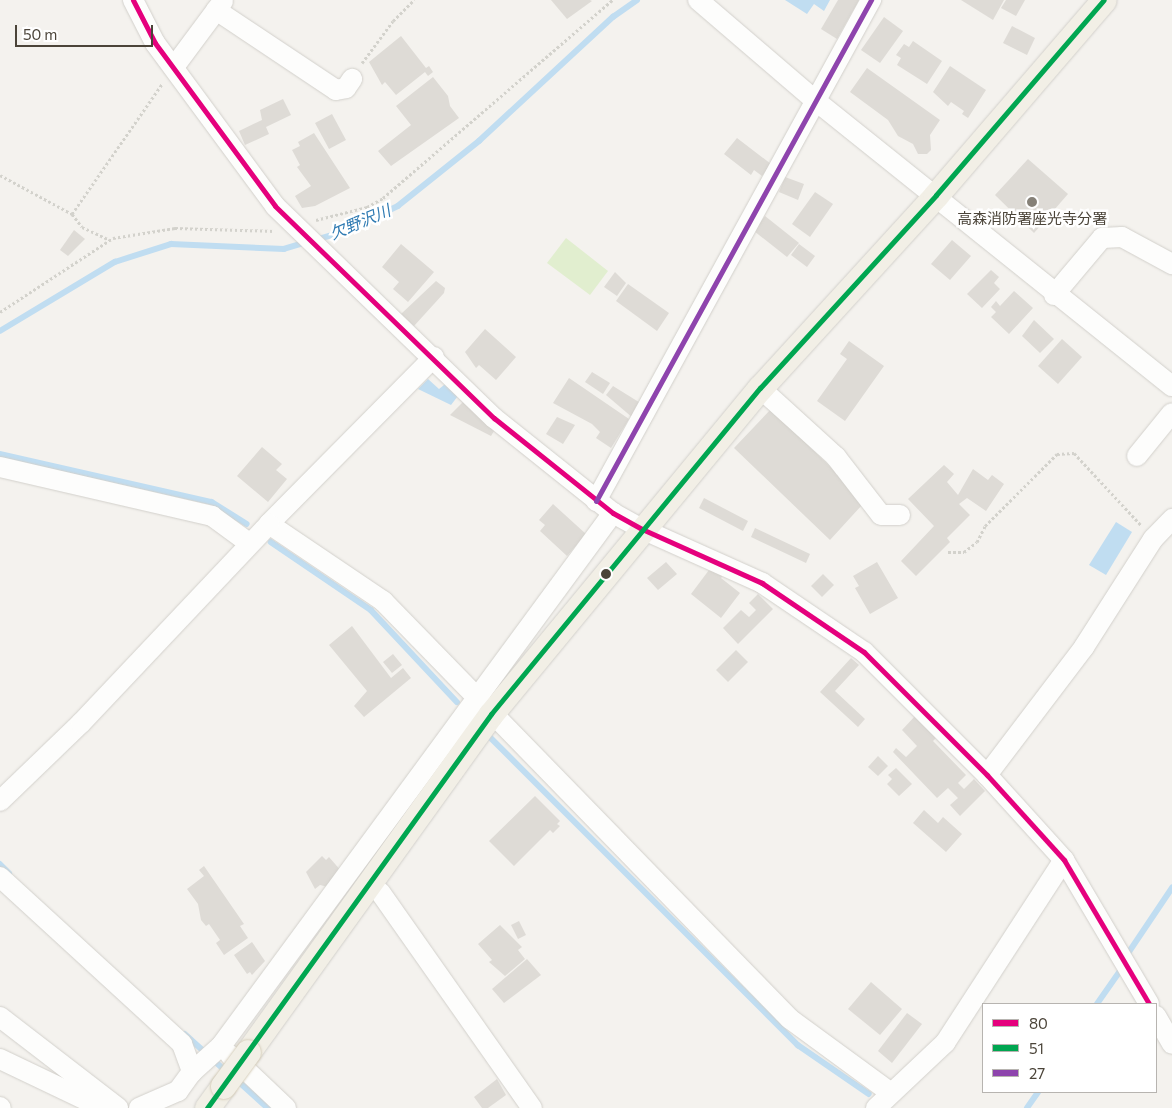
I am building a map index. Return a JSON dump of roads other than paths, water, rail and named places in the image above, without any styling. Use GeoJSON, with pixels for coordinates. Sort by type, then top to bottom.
{"type":"FeatureCollection","features":[{"type":"Feature","properties":{"kind":"main road"},"geometry":{"type":"LineString","coordinates":[[207,1108],[248,1052],[484,707],[642,529],[760,388],[936,195],[1104,0]]}},
{"type":"Feature","properties":{"kind":"street"},"geometry":{"type":"LineString","coordinates":[[133,0],[155,43],[275,206],[434,357],[494,418],[613,513],[642,529],[762,583],[864,652],[987,775],[1064,860],[1148,1003]]}},
{"type":"Feature","properties":{"kind":"street"},"geometry":{"type":"LineString","coordinates":[[698,0],[816,101],[936,195],[1054,295],[1172,386]]}},
{"type":"Feature","properties":{"kind":"street"},"geometry":{"type":"LineString","coordinates":[[596,501],[871,0]]}},
{"type":"Feature","properties":{"kind":"street"},"geometry":{"type":"LineString","coordinates":[[174,67],[220,5],[336,90],[346,88],[352,79]]}},
{"type":"Feature","properties":{"kind":"street"},"geometry":{"type":"LineString","coordinates":[[1054,295],[1102,238],[1122,237],[1172,264]]}},
{"type":"Feature","properties":{"kind":"street"},"geometry":{"type":"LineString","coordinates":[[0,801],[81,723],[249,543],[434,357]]}},
{"type":"Feature","properties":{"kind":"street"},"geometry":{"type":"LineString","coordinates":[[760,388],[836,457],[881,515],[900,515]]}},
{"type":"Feature","properties":{"kind":"street"},"geometry":{"type":"LineString","coordinates":[[1137,456],[1172,413]]}},
{"type":"Feature","properties":{"kind":"street"},"geometry":{"type":"LineString","coordinates":[[0,467],[212,516],[249,543]]}},
{"type":"Feature","properties":{"kind":"street"},"geometry":{"type":"LineString","coordinates":[[139,1108],[178,1091],[208,1058],[484,707],[613,513]]}},
{"type":"Feature","properties":{"kind":"street"},"geometry":{"type":"LineString","coordinates":[[987,775],[1084,647],[1153,539],[1172,519]]}},
{"type":"Feature","properties":{"kind":"street"},"geometry":{"type":"LineString","coordinates":[[269,524],[383,601],[484,707],[790,1019],[891,1093]]}},
{"type":"Feature","properties":{"kind":"street"},"geometry":{"type":"LineString","coordinates":[[876,1108],[945,1043],[1064,860]]}},
{"type":"Feature","properties":{"kind":"street"},"geometry":{"type":"LineString","coordinates":[[0,877],[182,1044],[208,1058],[286,1108]]}},
{"type":"Feature","properties":{"kind":"street"},"geometry":{"type":"LineString","coordinates":[[380,892],[532,1108]]}},
{"type":"Feature","properties":{"kind":"street"},"geometry":{"type":"LineString","coordinates":[[0,1017],[113,1105]]}},
{"type":"Feature","properties":{"kind":"street"},"geometry":{"type":"LineString","coordinates":[[1157,1018],[1172,1044]]}},
{"type":"Feature","properties":{"kind":"street"},"geometry":{"type":"LineString","coordinates":[[0,1059],[88,1102],[113,1105]]}},
{"type":"Feature","properties":{"kind":"water"},"geometry":{"type":"Polygon","coordinates":[[[785,0],[830,0],[824,11],[814,4],[807,14],[785,0]]]}},
{"type":"Feature","properties":{"kind":"water"},"geometry":{"type":"Polygon","coordinates":[[[428,379],[439,389],[449,381],[461,392],[451,405],[418,389],[428,379]]]}},
{"type":"Feature","properties":{"kind":"water"},"geometry":{"type":"Polygon","coordinates":[[[1116,522],[1132,532],[1106,575],[1089,565],[1116,522]]]}},
{"type":"Feature","properties":{"kind":"waterway","name":"欠野沢川"},"geometry":{"type":"LineString","coordinates":[[316,240],[348,230],[398,206],[479,141],[613,17],[637,0]]}},
{"type":"Feature","properties":{"kind":"waterway","name":"欠野沢川"},"geometry":{"type":"LineString","coordinates":[[0,331],[115,262],[171,244],[284,249],[307,242]]}},
{"type":"Feature","properties":{"kind":"waterway"},"geometry":{"type":"LineString","coordinates":[[0,454],[212,502],[247,524]]}},
{"type":"Feature","properties":{"kind":"waterway"},"geometry":{"type":"LineString","coordinates":[[271,542],[371,610],[457,702]]}},
{"type":"Feature","properties":{"kind":"waterway"},"geometry":{"type":"LineString","coordinates":[[490,737],[798,1045],[869,1094]]}},
{"type":"Feature","properties":{"kind":"waterway"},"geometry":{"type":"LineString","coordinates":[[0,864],[9,873]]}},
{"type":"Feature","properties":{"kind":"waterway"},"geometry":{"type":"LineString","coordinates":[[1127,955],[1172,888]]}},
{"type":"Feature","properties":{"kind":"waterway"},"geometry":{"type":"LineString","coordinates":[[1098,1003],[1119,972]]}},
{"type":"Feature","properties":{"kind":"waterway"},"geometry":{"type":"LineString","coordinates":[[185,1034],[227,1072]]}},
{"type":"Feature","properties":{"kind":"waterway"},"geometry":{"type":"LineString","coordinates":[[236,1079],[268,1108]]}},
{"type":"Feature","properties":{"kind":"waterway"},"geometry":{"type":"LineString","coordinates":[[1027,1108],[1037,1093]]}},
{"type":"Feature","properties":{"kind":"place","name":"高森消防署座光寺分署"},"geometry":{"type":"Point","coordinates":[1032,202]}}]}
